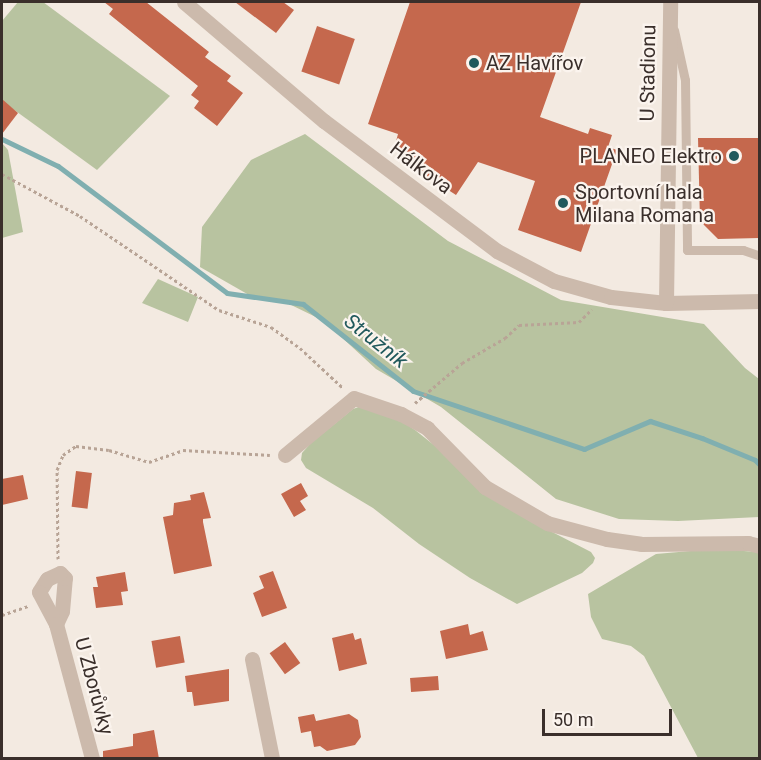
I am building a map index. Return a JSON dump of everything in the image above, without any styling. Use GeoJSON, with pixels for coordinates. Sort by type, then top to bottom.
{"type":"FeatureCollection","features":[{"type":"Feature","properties":{"kind":"street","name":"Hálkova"},"geometry":{"type":"LineString","coordinates":[[184,2],[324,121],[497,251],[554,281],[611,297],[666,303]]}},
{"type":"Feature","properties":{"kind":"street","name":"U Stadionu"},"geometry":{"type":"LineString","coordinates":[[666,303],[670,7]]}},
{"type":"Feature","properties":{"kind":"street"},"geometry":{"type":"LineString","coordinates":[[666,303],[759,301]]}},
{"type":"Feature","properties":{"kind":"street"},"geometry":{"type":"LineString","coordinates":[[285,454],[354,398],[401,414],[427,428],[485,487],[548,523],[607,539],[641,544],[748,543],[759,546]]}},
{"type":"Feature","properties":{"kind":"street"},"geometry":{"type":"LineString","coordinates":[[42,601],[39,592],[47,579],[60,573]]}},
{"type":"Feature","properties":{"kind":"street","name":"U Zborůvky"},"geometry":{"type":"LineString","coordinates":[[56,624],[62,611],[65,578],[60,573]]}},
{"type":"Feature","properties":{"kind":"street","name":"U Zborůvky"},"geometry":{"type":"LineString","coordinates":[[42,601],[56,624],[92,759]]}},
{"type":"Feature","properties":{"kind":"street"},"geometry":{"type":"LineString","coordinates":[[252,659],[272,759]]}},
{"type":"Feature","properties":{"kind":"lane"},"geometry":{"type":"LineString","coordinates":[[670,7],[685,80],[687,250],[743,250],[759,256]]}},
{"type":"Feature","properties":{"kind":"path"},"geometry":{"type":"LineString","coordinates":[[2,174],[60,206],[219,310],[271,327],[300,348],[354,398]]}},
{"type":"Feature","properties":{"kind":"path"},"geometry":{"type":"LineString","coordinates":[[421,399],[462,363],[505,338],[519,325],[579,322],[588,311],[611,297]]}},
{"type":"Feature","properties":{"kind":"path"},"geometry":{"type":"LineString","coordinates":[[60,573],[57,550],[57,470],[63,455],[76,446],[109,450],[149,462],[183,450],[252,456],[285,454]]}},
{"type":"Feature","properties":{"kind":"path"},"geometry":{"type":"LineString","coordinates":[[2,615],[42,601]]}},
{"type":"Feature","properties":{"kind":"green space"},"geometry":{"type":"Polygon","coordinates":[[[18,2],[43,2],[170,96],[97,170],[2,101],[2,21],[18,2]]]}},
{"type":"Feature","properties":{"kind":"green space"},"geometry":{"type":"Polygon","coordinates":[[[305,134],[448,241],[561,300],[704,324],[745,368],[759,379],[759,517],[678,521],[619,519],[556,499],[441,407],[376,369],[324,321],[285,302],[249,295],[200,267],[202,227],[251,160],[305,134]]]}},
{"type":"Feature","properties":{"kind":"green space"},"geometry":{"type":"Polygon","coordinates":[[[2,143],[8,150],[23,232],[2,238],[2,143]]]}},
{"type":"Feature","properties":{"kind":"green space"},"geometry":{"type":"Polygon","coordinates":[[[158,279],[198,297],[188,322],[142,303],[158,279]]]}},
{"type":"Feature","properties":{"kind":"green space"},"geometry":{"type":"Polygon","coordinates":[[[364,405],[377,405],[415,430],[527,519],[591,552],[595,558],[593,563],[582,573],[517,604],[470,578],[419,544],[373,508],[306,468],[301,460],[302,453],[311,443],[353,409],[364,405]]]}},
{"type":"Feature","properties":{"kind":"green space"},"geometry":{"type":"Polygon","coordinates":[[[713,549],[759,552],[759,758],[698,758],[644,656],[631,646],[602,639],[591,617],[588,594],[656,554],[713,549]]]}},
{"type":"Feature","properties":{"kind":"building"},"geometry":{"type":"Polygon","coordinates":[[[104,2],[146,2],[209,52],[205,57],[231,76],[227,81],[243,93],[217,126],[194,108],[199,101],[191,95],[198,86],[109,14],[113,9],[104,2]]]}},
{"type":"Feature","properties":{"kind":"building"},"geometry":{"type":"Polygon","coordinates":[[[235,2],[283,2],[294,10],[276,33],[235,2]]]}},
{"type":"Feature","properties":{"kind":"building","name":"AZ Havířov"},"geometry":{"type":"Polygon","coordinates":[[[410,2],[581,2],[540,117],[588,134],[590,128],[612,135],[608,147],[617,150],[581,252],[518,230],[535,181],[478,162],[456,195],[419,171],[422,162],[409,157],[395,145],[398,134],[368,124],[410,2]]]}},
{"type":"Feature","properties":{"kind":"building"},"geometry":{"type":"Polygon","coordinates":[[[317,26],[355,39],[339,84],[301,71],[317,26]]]}},
{"type":"Feature","properties":{"kind":"building"},"geometry":{"type":"Polygon","coordinates":[[[2,99],[18,113],[2,134],[2,99]]]}},
{"type":"Feature","properties":{"kind":"building"},"geometry":{"type":"Polygon","coordinates":[[[698,138],[759,138],[759,238],[718,239],[700,221],[698,138]]]}},
{"type":"Feature","properties":{"kind":"building"},"geometry":{"type":"Polygon","coordinates":[[[76,471],[92,473],[87,509],[72,507],[76,471]]]}},
{"type":"Feature","properties":{"kind":"building"},"geometry":{"type":"Polygon","coordinates":[[[23,475],[28,499],[2,505],[2,479],[23,475]]]}},
{"type":"Feature","properties":{"kind":"building"},"geometry":{"type":"Polygon","coordinates":[[[301,483],[308,496],[300,501],[306,510],[294,517],[281,494],[301,483]]]}},
{"type":"Feature","properties":{"kind":"building"},"geometry":{"type":"Polygon","coordinates":[[[204,492],[211,518],[203,519],[203,522],[212,566],[174,574],[163,517],[173,515],[174,503],[191,500],[190,495],[204,492]]]}},
{"type":"Feature","properties":{"kind":"building"},"geometry":{"type":"Polygon","coordinates":[[[273,571],[287,608],[262,617],[253,593],[264,588],[259,576],[273,571]]]}},
{"type":"Feature","properties":{"kind":"building"},"geometry":{"type":"Polygon","coordinates":[[[125,572],[128,591],[121,592],[123,605],[96,608],[93,587],[98,587],[96,577],[125,572]]]}},
{"type":"Feature","properties":{"kind":"building"},"geometry":{"type":"Polygon","coordinates":[[[468,624],[470,635],[483,631],[488,650],[446,659],[440,631],[468,624]]]}},
{"type":"Feature","properties":{"kind":"building"},"geometry":{"type":"Polygon","coordinates":[[[353,633],[355,640],[361,638],[367,664],[339,671],[332,638],[353,633]]]}},
{"type":"Feature","properties":{"kind":"building"},"geometry":{"type":"Polygon","coordinates":[[[180,636],[185,663],[156,668],[151,641],[180,636]]]}},
{"type":"Feature","properties":{"kind":"building"},"geometry":{"type":"Polygon","coordinates":[[[285,642],[300,663],[285,674],[270,653],[285,642]]]}},
{"type":"Feature","properties":{"kind":"building"},"geometry":{"type":"Polygon","coordinates":[[[229,669],[229,701],[194,706],[192,692],[187,692],[185,676],[229,669]]]}},
{"type":"Feature","properties":{"kind":"building"},"geometry":{"type":"Polygon","coordinates":[[[438,676],[439,690],[411,692],[410,678],[438,676]]]}},
{"type":"Feature","properties":{"kind":"building"},"geometry":{"type":"Polygon","coordinates":[[[314,714],[316,721],[349,714],[358,720],[361,737],[355,745],[327,751],[320,746],[314,747],[311,731],[301,733],[298,717],[314,714]]]}},
{"type":"Feature","properties":{"kind":"building"},"geometry":{"type":"Polygon","coordinates":[[[154,730],[159,759],[103,759],[103,751],[133,746],[133,734],[154,730]]]}},
{"type":"Feature","properties":{"kind":"waterway","name":"Stružník"},"geometry":{"type":"LineString","coordinates":[[2,139],[58,166],[227,293],[303,304],[413,391],[584,449],[650,421],[702,438],[755,460],[760,465]]}},
{"type":"Feature","properties":{"kind":"place","name":"AZ Havířov"},"geometry":{"type":"Point","coordinates":[474,63]}},
{"type":"Feature","properties":{"kind":"place","name":"PLANEO Elektro"},"geometry":{"type":"Point","coordinates":[734,156]}},
{"type":"Feature","properties":{"kind":"place","name":"Sportovní hala Milana Romana"},"geometry":{"type":"Point","coordinates":[563,203]}}]}
